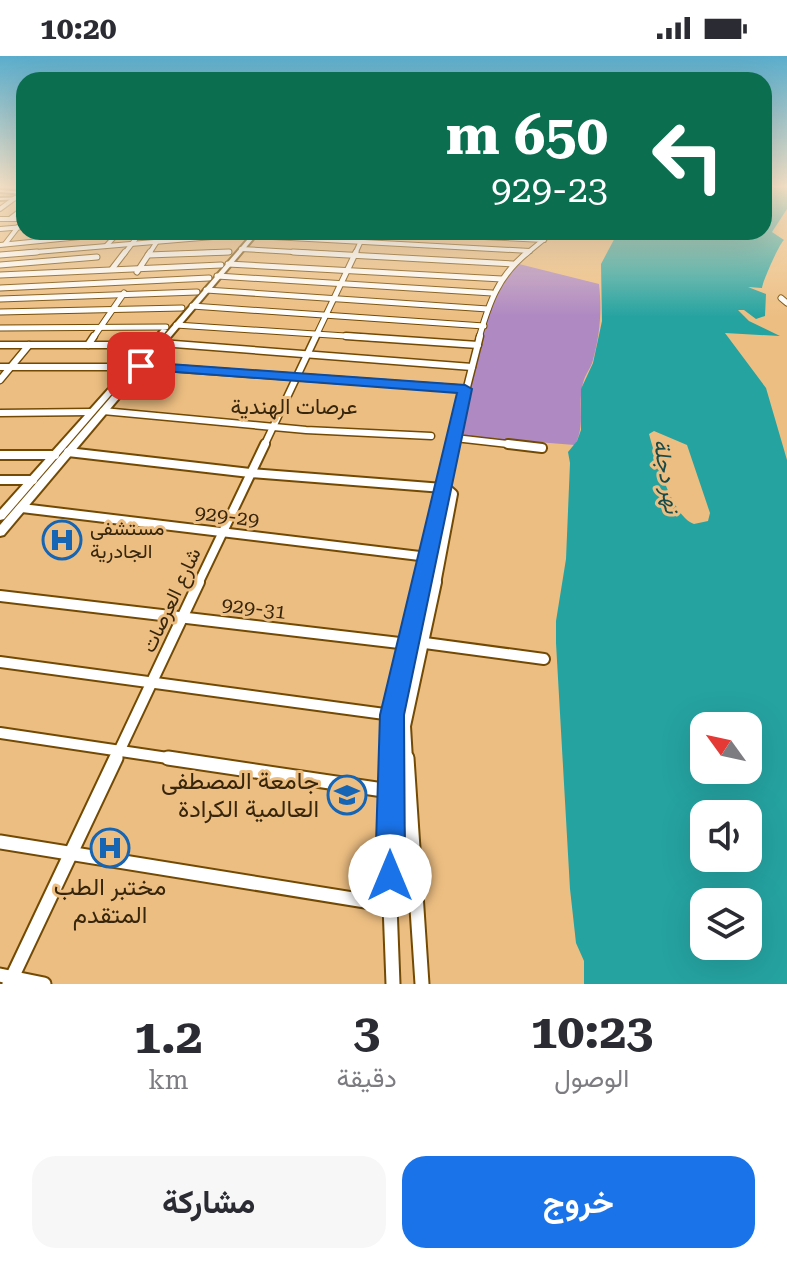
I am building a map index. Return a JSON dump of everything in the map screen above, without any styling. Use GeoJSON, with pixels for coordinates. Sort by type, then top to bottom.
{"type":"FeatureCollection","features":[{"type":"Feature","properties":{"kind":"main road"},"geometry":{"type":"LineString","coordinates":[[1,514],[246,240]]}},
{"type":"Feature","properties":{"kind":"main road"},"geometry":{"type":"LineString","coordinates":[[227,259],[248,240]]}},
{"type":"Feature","properties":{"kind":"main road"},"geometry":{"type":"LineString","coordinates":[[0,532],[192,306],[201,291]]}},
{"type":"Feature","properties":{"kind":"street"},"geometry":{"type":"LineString","coordinates":[[51,240],[3,244],[0,254],[174,240]]}},
{"type":"Feature","properties":{"kind":"street"},"geometry":{"type":"LineString","coordinates":[[0,281],[51,240]]}},
{"type":"Feature","properties":{"kind":"street"},"geometry":{"type":"LineString","coordinates":[[84,271],[112,240]]}},
{"type":"Feature","properties":{"kind":"street"},"geometry":{"type":"LineString","coordinates":[[112,269],[135,240]]}},
{"type":"Feature","properties":{"kind":"street"},"geometry":{"type":"LineString","coordinates":[[333,240],[530,251]]}},
{"type":"Feature","properties":{"kind":"street"},"geometry":{"type":"LineString","coordinates":[[393,984],[390,905],[392,721],[465,389],[492,293],[513,264],[540,240]]}},
{"type":"Feature","properties":{"kind":"street"},"geometry":{"type":"LineString","coordinates":[[88,345],[156,242]]}},
{"type":"Feature","properties":{"kind":"street","name":"شارع العرصات"},"geometry":{"type":"LineString","coordinates":[[7,979],[71,853],[360,242]]}},
{"type":"Feature","properties":{"kind":"street"},"geometry":{"type":"LineString","coordinates":[[241,249],[513,264]]}},
{"type":"Feature","properties":{"kind":"street"},"geometry":{"type":"LineString","coordinates":[[148,255],[347,271],[502,279]]}},
{"type":"Feature","properties":{"kind":"street"},"geometry":{"type":"LineString","coordinates":[[0,265],[97,257]]}},
{"type":"Feature","properties":{"kind":"street"},"geometry":{"type":"LineString","coordinates":[[0,275],[140,268],[227,259]]}},
{"type":"Feature","properties":{"kind":"street"},"geometry":{"type":"LineString","coordinates":[[0,288],[213,277],[492,293]]}},
{"type":"Feature","properties":{"kind":"street"},"geometry":{"type":"LineString","coordinates":[[0,299],[201,291],[488,309]]}},
{"type":"Feature","properties":{"kind":"street"},"geometry":{"type":"LineString","coordinates":[[781,298],[787,303]]}},
{"type":"Feature","properties":{"kind":"street"},"geometry":{"type":"LineString","coordinates":[[192,306],[484,326]]}},
{"type":"Feature","properties":{"kind":"street"},"geometry":{"type":"LineString","coordinates":[[0,312],[182,308]]}},
{"type":"Feature","properties":{"kind":"street"},"geometry":{"type":"LineString","coordinates":[[176,325],[478,345]]}},
{"type":"Feature","properties":{"kind":"street"},"geometry":{"type":"LineString","coordinates":[[0,328],[166,327]]}},
{"type":"Feature","properties":{"kind":"street"},"geometry":{"type":"LineString","coordinates":[[161,343],[472,367]]}},
{"type":"Feature","properties":{"kind":"street"},"geometry":{"type":"LineString","coordinates":[[0,345],[150,345]]}},
{"type":"Feature","properties":{"kind":"street"},"geometry":{"type":"LineString","coordinates":[[0,380],[29,345]]}},
{"type":"Feature","properties":{"kind":"street"},"geometry":{"type":"LineString","coordinates":[[141,366],[465,389]]}},
{"type":"Feature","properties":{"kind":"street"},"geometry":{"type":"LineString","coordinates":[[0,367],[131,367]]}},
{"type":"Feature","properties":{"kind":"street"},"geometry":{"type":"LineString","coordinates":[[103,411],[274,424],[306,430],[431,436]]}},
{"type":"Feature","properties":{"kind":"street"},"geometry":{"type":"LineString","coordinates":[[0,413],[91,412]]}},
{"type":"Feature","properties":{"kind":"street"},"geometry":{"type":"LineString","coordinates":[[455,438],[542,448]]}},
{"type":"Feature","properties":{"kind":"street"},"geometry":{"type":"LineString","coordinates":[[68,452],[250,473],[443,487],[453,494],[425,643],[412,686],[405,726],[422,984]]}},
{"type":"Feature","properties":{"kind":"street"},"geometry":{"type":"LineString","coordinates":[[0,455],[55,455]]}},
{"type":"Feature","properties":{"kind":"street"},"geometry":{"type":"LineString","coordinates":[[0,480],[33,480]]}},
{"type":"Feature","properties":{"kind":"street","name":"929-29"},"geometry":{"type":"LineString","coordinates":[[22,508],[428,557]]}},
{"type":"Feature","properties":{"kind":"street","name":"929-31"},"geometry":{"type":"LineString","coordinates":[[0,596],[408,644]]}},
{"type":"Feature","properties":{"kind":"street"},"geometry":{"type":"LineString","coordinates":[[425,643],[544,659]]}},
{"type":"Feature","properties":{"kind":"street"},"geometry":{"type":"LineString","coordinates":[[0,662],[392,721],[405,726]]}},
{"type":"Feature","properties":{"kind":"street"},"geometry":{"type":"LineString","coordinates":[[0,733],[390,791]]}},
{"type":"Feature","properties":{"kind":"street"},"geometry":{"type":"LineString","coordinates":[[0,842],[390,905]]}},
{"type":"Feature","properties":{"kind":"street"},"geometry":{"type":"LineString","coordinates":[[7,979],[44,984]]}},
{"type":"Feature","properties":{"kind":"shaded area"},"geometry":{"type":"Polygon","coordinates":[[[515,263],[599,284],[599,332],[593,360],[583,383],[580,430],[575,445],[456,433],[488,309],[515,263]]]}},
{"type":"Feature","properties":{"kind":"water"},"geometry":{"type":"Polygon","coordinates":[[[772,232],[784,240],[762,288],[748,287],[766,294],[765,316],[756,319],[744,310],[738,310],[749,321],[780,336],[725,333],[766,388],[787,460],[787,984],[584,984],[584,961],[576,943],[570,889],[556,621],[566,559],[568,452],[581,430],[581,389],[593,363],[602,321],[601,264],[614,240],[772,240],[772,232]],[[654,431],[649,434],[672,498],[686,519],[694,524],[708,521],[710,513],[687,445],[654,431]]]}},
{"type":"Feature","properties":{"kind":"place","name":"مستشفى الجادرية"},"geometry":{"type":"Point","coordinates":[62,540]}},
{"type":"Feature","properties":{"kind":"place","name":"جامعة المصطفى العالمية الكرادة"},"geometry":{"type":"Point","coordinates":[347,795]}},
{"type":"Feature","properties":{"kind":"place","name":"مختبر الطب المتقدم"},"geometry":{"type":"Point","coordinates":[110,848]}},
{"type":"Feature","properties":{"kind":"district","name":"عرصات الهندية"},"geometry":{"type":"Point","coordinates":[294,406]}},
{"type":"Feature","properties":{"kind":"route"},"geometry":{"type":"LineString","coordinates":[[141,366],[465,389],[392,715],[390,876]]}},
{"type":"Feature","properties":{"kind":"water label","name":"نهر دجلة"},"geometry":{"type":"Point","coordinates":[667,476]}}]}
